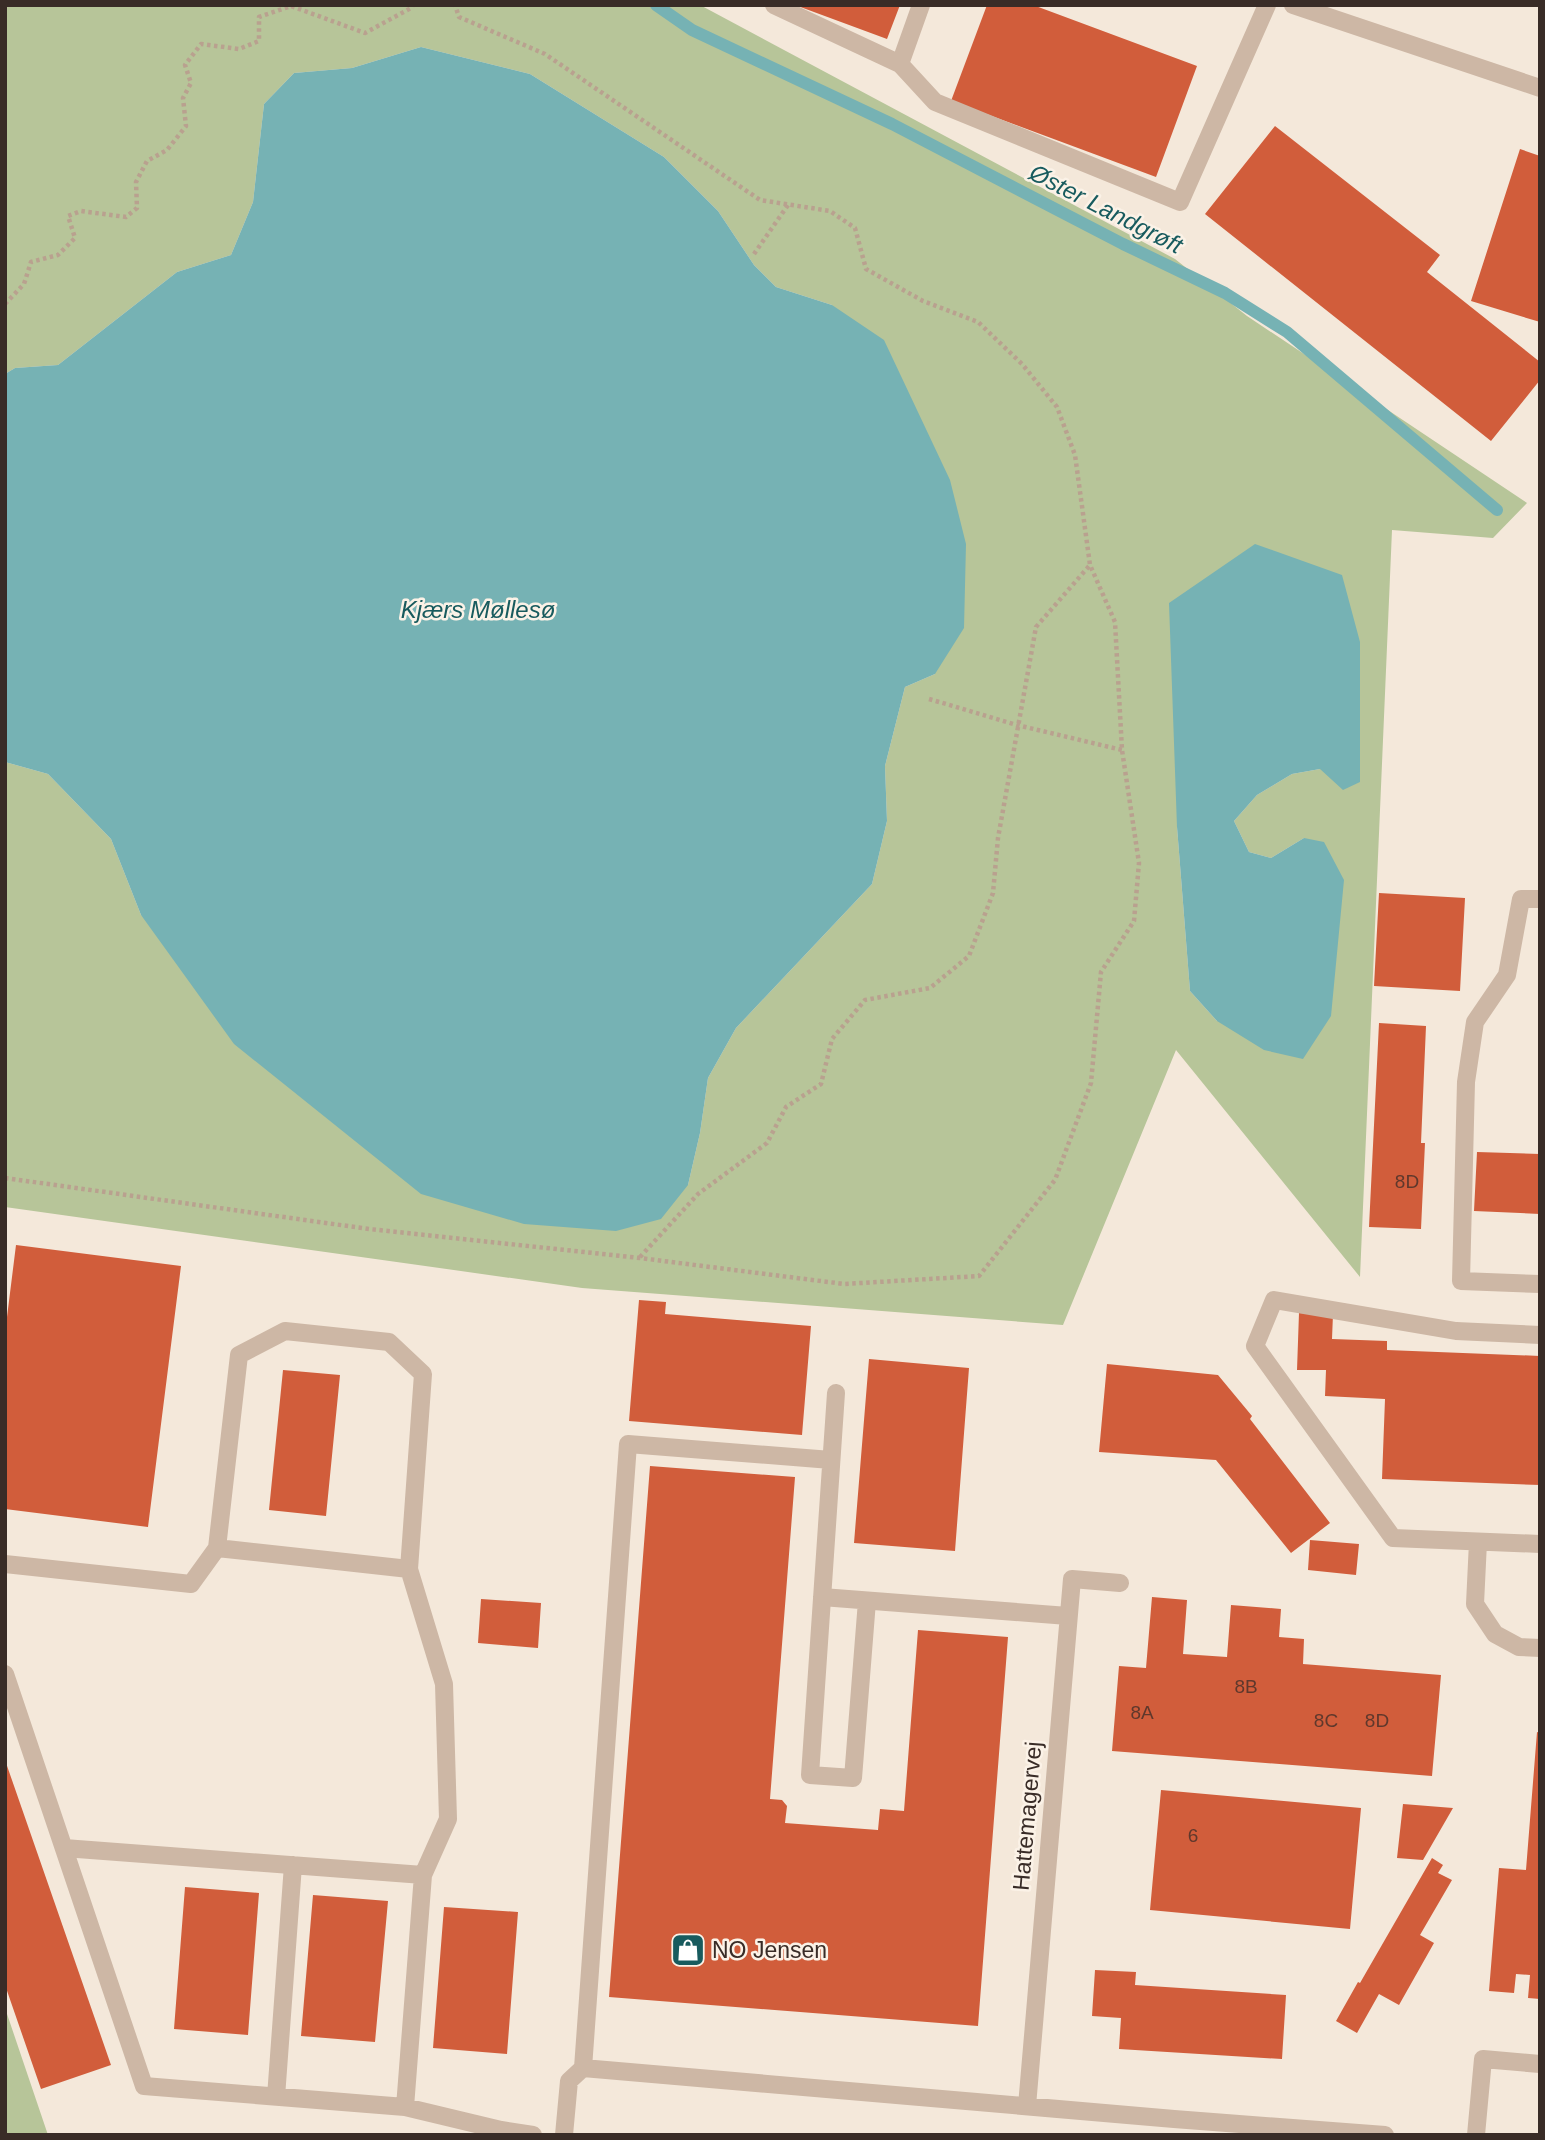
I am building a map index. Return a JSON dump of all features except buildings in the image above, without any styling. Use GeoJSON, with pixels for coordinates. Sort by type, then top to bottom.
{"type":"FeatureCollection","features":[{"type":"Feature","properties":{"kind":"street"},"geometry":{"type":"LineString","coordinates":[[774,5],[900,64],[935,102],[1180,202],[1267,5]]}},
{"type":"Feature","properties":{"kind":"street"},"geometry":{"type":"LineString","coordinates":[[900,64],[921,5]]}},
{"type":"Feature","properties":{"kind":"street"},"geometry":{"type":"LineString","coordinates":[[1293,5],[1540,88]]}},
{"type":"Feature","properties":{"kind":"street"},"geometry":{"type":"LineString","coordinates":[[1540,899],[1521,898],[1507,975],[1475,1023],[1466,1082],[1461,1281],[1540,1284]]}},
{"type":"Feature","properties":{"kind":"street"},"geometry":{"type":"LineString","coordinates":[[1540,1335],[1456,1331],[1274,1300],[1255,1346],[1393,1538],[1540,1545]]}},
{"type":"Feature","properties":{"kind":"street"},"geometry":{"type":"LineString","coordinates":[[5,1564],[191,1584],[216,1548],[239,1355],[285,1331],[389,1342],[423,1374],[409,1569],[444,1684],[448,1819],[423,1875],[405,2107]]}},
{"type":"Feature","properties":{"kind":"street"},"geometry":{"type":"LineString","coordinates":[[836,1393],[810,1774],[853,1778],[867,1601]]}},
{"type":"Feature","properties":{"kind":"street"},"geometry":{"type":"LineString","coordinates":[[564,2135],[569,2081],[583,2068],[628,1444],[831,1461]]}},
{"type":"Feature","properties":{"kind":"street"},"geometry":{"type":"LineString","coordinates":[[1478,1542],[1475,1604],[1495,1634],[1519,1647],[1540,1648]]}},
{"type":"Feature","properties":{"kind":"street"},"geometry":{"type":"LineString","coordinates":[[216,1548],[409,1569]]}},
{"type":"Feature","properties":{"kind":"street","name":"Hattemagervej"},"geometry":{"type":"LineString","coordinates":[[1027,2106],[1072,1579],[1120,1583]]}},
{"type":"Feature","properties":{"kind":"street"},"geometry":{"type":"LineString","coordinates":[[822,1597],[1068,1616]]}},
{"type":"Feature","properties":{"kind":"street"},"geometry":{"type":"LineString","coordinates":[[5,1674],[144,2086],[405,2107],[533,2135]]}},
{"type":"Feature","properties":{"kind":"street"},"geometry":{"type":"LineString","coordinates":[[64,1848],[423,1875]]}},
{"type":"Feature","properties":{"kind":"street"},"geometry":{"type":"LineString","coordinates":[[276,2097],[293,1865]]}},
{"type":"Feature","properties":{"kind":"street"},"geometry":{"type":"LineString","coordinates":[[1476,2135],[1483,2059],[1540,2064]]}},
{"type":"Feature","properties":{"kind":"street"},"geometry":{"type":"LineString","coordinates":[[583,2068],[1027,2106],[1173,2127],[1385,2135]]}},
{"type":"Feature","properties":{"kind":"path"},"geometry":{"type":"LineString","coordinates":[[5,304],[24,284],[31,262],[58,256],[75,238],[68,216],[81,211],[126,217],[137,208],[136,182],[147,161],[167,150],[186,126],[183,98],[191,83],[185,65],[201,44],[239,49],[259,41],[259,17],[291,6],[365,33],[412,5]]}},
{"type":"Feature","properties":{"kind":"path"},"geometry":{"type":"LineString","coordinates":[[5,1178],[369,1229],[640,1258],[844,1284],[979,1276],[1055,1180],[1091,1083],[1101,972],[1133,920],[1139,863],[1122,750],[1115,622],[1090,565],[1075,455],[1058,407],[1031,374],[978,322],[923,301],[866,269],[855,228],[830,211],[760,200],[545,54],[459,17],[455,5]]}},
{"type":"Feature","properties":{"kind":"path"},"geometry":{"type":"LineString","coordinates":[[754,254],[788,205]]}},
{"type":"Feature","properties":{"kind":"path"},"geometry":{"type":"LineString","coordinates":[[640,1258],[698,1194],[767,1143],[786,1107],[821,1084],[832,1039],[865,1000],[930,988],[969,956],[993,893],[998,838],[1036,627],[1090,565]]}},
{"type":"Feature","properties":{"kind":"path"},"geometry":{"type":"LineString","coordinates":[[929,699],[1017,725],[1122,750]]}},
{"type":"Feature","properties":{"kind":"green space"},"geometry":{"type":"Polygon","coordinates":[[[5,5],[700,5],[1175,259],[1247,316],[1527,503],[1493,538],[1392,530],[1360,1277],[1176,1050],[1063,1325],[582,1288],[5,1207],[5,762],[48,774],[111,839],[141,915],[688,1185],[700,1133],[708,1078],[736,1028],[872,884],[887,821],[885,766],[905,687],[935,674],[832,305],[776,287],[754,265],[718,211],[664,157],[530,74],[421,47],[352,68],[294,73],[264,104],[253,202],[231,255],[177,272],[58,365],[15,368],[5,374],[5,5]],[[1360,642],[1177,827],[1190,991],[1217,1021],[1304,838],[1271,858],[1249,852],[1234,821],[1257,795],[1292,774],[1320,769],[1360,642]]]}},
{"type":"Feature","properties":{"kind":"green space"},"geometry":{"type":"Polygon","coordinates":[[[5,2008],[48,2135],[5,2135],[5,2008]]]}},
{"type":"Feature","properties":{"kind":"water","name":"Kjærs Møllesø"},"geometry":{"type":"Polygon","coordinates":[[[421,47],[530,74],[664,157],[718,211],[754,265],[776,287],[832,305],[884,340],[950,480],[966,544],[964,628],[935,674],[905,687],[885,766],[887,821],[872,884],[736,1028],[708,1078],[700,1133],[688,1185],[661,1219],[616,1231],[524,1224],[421,1194],[234,1044],[141,915],[111,839],[48,774],[5,762],[5,374],[15,368],[58,365],[177,272],[231,255],[253,202],[264,104],[294,73],[352,68],[421,47]]]}},
{"type":"Feature","properties":{"kind":"water"},"geometry":{"type":"Polygon","coordinates":[[[1255,544],[1342,575],[1360,642],[1360,782],[1343,790],[1320,769],[1292,774],[1257,795],[1234,821],[1249,852],[1271,858],[1304,838],[1324,842],[1344,880],[1331,1016],[1303,1059],[1264,1050],[1217,1021],[1190,991],[1177,827],[1169,603],[1255,544]]]}},
{"type":"Feature","properties":{"kind":"waterway","name":"Øster Landgrøft"},"geometry":{"type":"LineString","coordinates":[[656,5],[692,30],[892,124],[1123,244],[1225,293],[1287,332],[1497,510]]}},
{"type":"Feature","properties":{"kind":"place","name":"NO Jensen"},"geometry":{"type":"Point","coordinates":[688,1950]}}]}
